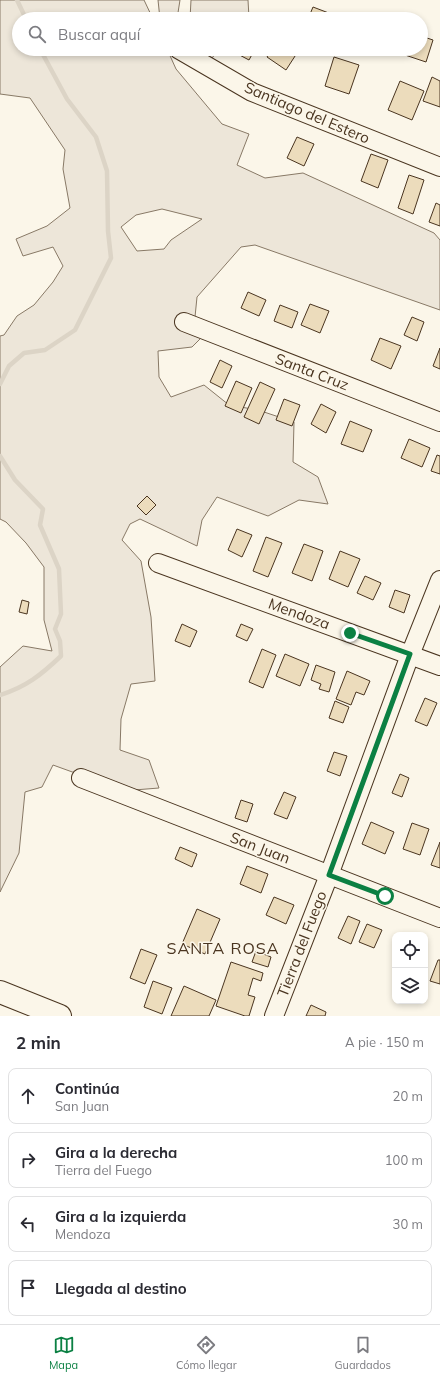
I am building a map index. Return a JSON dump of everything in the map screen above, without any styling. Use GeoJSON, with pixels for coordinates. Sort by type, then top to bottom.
{"type":"FeatureCollection","features":[{"type":"Feature","properties":{"kind":"main road"},"geometry":{"type":"LineString","coordinates":[[0,992],[60,1016]]}},
{"type":"Feature","properties":{"kind":"street","name":"Santiago del Estero"},"geometry":{"type":"LineString","coordinates":[[190,56],[252,92],[440,167]]}},
{"type":"Feature","properties":{"kind":"street","name":"Santa Cruz"},"geometry":{"type":"LineString","coordinates":[[184,322],[440,422]]}},
{"type":"Feature","properties":{"kind":"street","name":"Mendoza"},"geometry":{"type":"LineString","coordinates":[[158,563],[440,666]]}},
{"type":"Feature","properties":{"kind":"street","name":"Tierra del Fuego"},"geometry":{"type":"LineString","coordinates":[[274,1016],[329,875],[410,654],[440,580]]}},
{"type":"Feature","properties":{"kind":"street","name":"San Juan"},"geometry":{"type":"LineString","coordinates":[[81,778],[440,918]]}},
{"type":"Feature","properties":{"kind":"shaded area"},"geometry":{"type":"Polygon","coordinates":[[[0,0],[144,0],[150,12],[12,12],[12,56],[170,56],[176,69],[222,124],[249,134],[237,165],[265,178],[303,173],[434,233],[440,240],[440,310],[255,245],[241,247],[197,297],[195,317],[210,329],[192,347],[158,351],[159,377],[171,397],[204,385],[229,405],[258,410],[294,422],[293,462],[318,477],[328,504],[299,500],[268,516],[217,497],[202,520],[197,546],[140,519],[130,524],[122,540],[141,561],[151,617],[155,681],[131,684],[121,719],[120,750],[149,760],[159,788],[134,790],[100,782],[53,765],[42,787],[25,792],[19,853],[0,892],[0,667],[23,646],[52,651],[44,620],[44,567],[26,543],[6,522],[0,519],[0,336],[4,335],[17,316],[34,305],[53,282],[63,266],[53,247],[23,256],[16,239],[47,226],[70,208],[63,169],[65,150],[30,98],[0,94],[0,0]],[[162,209],[136,215],[121,227],[137,251],[164,249],[171,240],[202,219],[162,209]]]}},
{"type":"Feature","properties":{"kind":"shaded area"},"geometry":{"type":"Polygon","coordinates":[[[158,0],[180,0],[178,12],[159,12],[158,0]]]}},
{"type":"Feature","properties":{"kind":"shaded area"},"geometry":{"type":"Polygon","coordinates":[[[191,0],[248,0],[249,12],[190,12],[191,0]]]}},
{"type":"Feature","properties":{"kind":"shaded area"},"geometry":{"type":"Polygon","coordinates":[[[203,56],[214,56],[211,59],[203,56]]]}},
{"type":"Feature","properties":{"kind":"building"},"geometry":{"type":"Polygon","coordinates":[[[313,7],[326,12],[311,12],[313,7]]]}},
{"type":"Feature","properties":{"kind":"building"},"geometry":{"type":"Polygon","coordinates":[[[428,38],[433,40],[428,56],[428,38]]]}},
{"type":"Feature","properties":{"kind":"building"},"geometry":{"type":"Polygon","coordinates":[[[241,56],[251,56],[249,60],[241,56]]]}},
{"type":"Feature","properties":{"kind":"building"},"geometry":{"type":"Polygon","coordinates":[[[268,56],[295,56],[286,70],[268,56]]]}},
{"type":"Feature","properties":{"kind":"building"},"geometry":{"type":"Polygon","coordinates":[[[408,56],[428,56],[426,62],[408,56]]]}},
{"type":"Feature","properties":{"kind":"building"},"geometry":{"type":"Polygon","coordinates":[[[334,57],[359,65],[349,94],[325,86],[334,57]]]}},
{"type":"Feature","properties":{"kind":"building"},"geometry":{"type":"Polygon","coordinates":[[[432,77],[440,81],[440,107],[423,101],[432,77]]]}},
{"type":"Feature","properties":{"kind":"building"},"geometry":{"type":"Polygon","coordinates":[[[400,81],[424,91],[412,120],[388,110],[400,81]]]}},
{"type":"Feature","properties":{"kind":"building"},"geometry":{"type":"Polygon","coordinates":[[[297,137],[314,144],[304,166],[287,158],[297,137]]]}},
{"type":"Feature","properties":{"kind":"building"},"geometry":{"type":"Polygon","coordinates":[[[371,154],[388,160],[378,188],[361,181],[371,154]]]}},
{"type":"Feature","properties":{"kind":"building"},"geometry":{"type":"Polygon","coordinates":[[[409,175],[424,180],[413,214],[398,208],[409,175]]]}},
{"type":"Feature","properties":{"kind":"building"},"geometry":{"type":"Polygon","coordinates":[[[436,203],[440,205],[440,226],[429,222],[436,203]]]}},
{"type":"Feature","properties":{"kind":"building"},"geometry":{"type":"Polygon","coordinates":[[[248,292],[266,300],[259,316],[241,308],[248,292]]]}},
{"type":"Feature","properties":{"kind":"building"},"geometry":{"type":"Polygon","coordinates":[[[310,304],[329,311],[320,333],[301,325],[310,304]]]}},
{"type":"Feature","properties":{"kind":"building"},"geometry":{"type":"Polygon","coordinates":[[[280,305],[298,312],[292,328],[274,321],[280,305]]]}},
{"type":"Feature","properties":{"kind":"building"},"geometry":{"type":"Polygon","coordinates":[[[412,317],[424,322],[417,341],[404,335],[412,317]]]}},
{"type":"Feature","properties":{"kind":"building"},"geometry":{"type":"Polygon","coordinates":[[[380,338],[401,346],[391,369],[371,360],[380,338]]]}},
{"type":"Feature","properties":{"kind":"building"},"geometry":{"type":"Polygon","coordinates":[[[440,348],[440,369],[433,366],[440,348]]]}},
{"type":"Feature","properties":{"kind":"building"},"geometry":{"type":"Polygon","coordinates":[[[220,360],[232,366],[222,388],[210,382],[220,360]]]}},
{"type":"Feature","properties":{"kind":"building"},"geometry":{"type":"Polygon","coordinates":[[[236,381],[252,388],[241,413],[225,406],[236,381]]]}},
{"type":"Feature","properties":{"kind":"building"},"geometry":{"type":"Polygon","coordinates":[[[260,382],[275,389],[259,424],[244,417],[260,382]]]}},
{"type":"Feature","properties":{"kind":"building"},"geometry":{"type":"Polygon","coordinates":[[[284,399],[300,405],[292,426],[276,420],[284,399]]]}},
{"type":"Feature","properties":{"kind":"building"},"geometry":{"type":"Polygon","coordinates":[[[321,404],[336,412],[326,433],[311,424],[321,404]]]}},
{"type":"Feature","properties":{"kind":"building"},"geometry":{"type":"Polygon","coordinates":[[[350,421],[372,430],[363,452],[341,444],[350,421]]]}},
{"type":"Feature","properties":{"kind":"building"},"geometry":{"type":"Polygon","coordinates":[[[409,439],[430,448],[422,467],[401,458],[409,439]]]}},
{"type":"Feature","properties":{"kind":"building"},"geometry":{"type":"Polygon","coordinates":[[[437,455],[440,456],[440,474],[431,471],[437,455]]]}},
{"type":"Feature","properties":{"kind":"building"},"geometry":{"type":"Polygon","coordinates":[[[147,496],[156,505],[146,515],[137,506],[147,496]]]}},
{"type":"Feature","properties":{"kind":"building"},"geometry":{"type":"Polygon","coordinates":[[[237,529],[252,535],[242,557],[228,550],[237,529]]]}},
{"type":"Feature","properties":{"kind":"building"},"geometry":{"type":"Polygon","coordinates":[[[266,537],[282,543],[268,577],[253,571],[266,537]]]}},
{"type":"Feature","properties":{"kind":"building"},"geometry":{"type":"Polygon","coordinates":[[[304,544],[323,551],[312,581],[292,573],[304,544]]]}},
{"type":"Feature","properties":{"kind":"building"},"geometry":{"type":"Polygon","coordinates":[[[340,551],[360,559],[348,587],[329,579],[340,551]]]}},
{"type":"Feature","properties":{"kind":"building"},"geometry":{"type":"Polygon","coordinates":[[[365,576],[381,583],[373,600],[357,593],[365,576]]]}},
{"type":"Feature","properties":{"kind":"building"},"geometry":{"type":"Polygon","coordinates":[[[395,590],[410,595],[404,613],[389,607],[395,590]]]}},
{"type":"Feature","properties":{"kind":"building"},"geometry":{"type":"Polygon","coordinates":[[[22,600],[29,602],[27,614],[19,612],[22,600]]]}},
{"type":"Feature","properties":{"kind":"building"},"geometry":{"type":"Polygon","coordinates":[[[182,624],[197,631],[190,647],[175,641],[182,624]]]}},
{"type":"Feature","properties":{"kind":"building"},"geometry":{"type":"Polygon","coordinates":[[[241,624],[253,629],[247,641],[236,636],[241,624]]]}},
{"type":"Feature","properties":{"kind":"building"},"geometry":{"type":"Polygon","coordinates":[[[262,649],[276,655],[263,688],[249,682],[262,649]]]}},
{"type":"Feature","properties":{"kind":"building"},"geometry":{"type":"Polygon","coordinates":[[[285,654],[309,664],[300,686],[276,676],[285,654]]]}},
{"type":"Feature","properties":{"kind":"building"},"geometry":{"type":"Polygon","coordinates":[[[316,665],[335,672],[329,692],[319,689],[321,684],[311,680],[316,665]]]}},
{"type":"Feature","properties":{"kind":"building"},"geometry":{"type":"Polygon","coordinates":[[[347,671],[370,681],[364,695],[356,692],[351,705],[336,699],[347,671]]]}},
{"type":"Feature","properties":{"kind":"building"},"geometry":{"type":"Polygon","coordinates":[[[425,698],[437,703],[427,726],[415,721],[425,698]]]}},
{"type":"Feature","properties":{"kind":"building"},"geometry":{"type":"Polygon","coordinates":[[[335,701],[349,707],[343,723],[329,718],[335,701]]]}},
{"type":"Feature","properties":{"kind":"building"},"geometry":{"type":"Polygon","coordinates":[[[334,752],[347,756],[340,776],[327,771],[334,752]]]}},
{"type":"Feature","properties":{"kind":"building"},"geometry":{"type":"Polygon","coordinates":[[[400,774],[409,778],[402,797],[392,793],[400,774]]]}},
{"type":"Feature","properties":{"kind":"building"},"geometry":{"type":"Polygon","coordinates":[[[284,792],[296,797],[287,819],[274,814],[284,792]]]}},
{"type":"Feature","properties":{"kind":"building"},"geometry":{"type":"Polygon","coordinates":[[[241,800],[253,804],[247,822],[235,818],[241,800]]]}},
{"type":"Feature","properties":{"kind":"building"},"geometry":{"type":"Polygon","coordinates":[[[371,822],[394,832],[385,854],[362,844],[371,822]]]}},
{"type":"Feature","properties":{"kind":"building"},"geometry":{"type":"Polygon","coordinates":[[[412,823],[429,829],[420,855],[403,849],[412,823]]]}},
{"type":"Feature","properties":{"kind":"building"},"geometry":{"type":"Polygon","coordinates":[[[440,842],[440,868],[431,865],[440,842]]]}},
{"type":"Feature","properties":{"kind":"building"},"geometry":{"type":"Polygon","coordinates":[[[180,847],[197,854],[192,867],[175,859],[180,847]]]}},
{"type":"Feature","properties":{"kind":"building"},"geometry":{"type":"Polygon","coordinates":[[[247,866],[268,874],[261,893],[240,884],[247,866]]]}},
{"type":"Feature","properties":{"kind":"building"},"geometry":{"type":"Polygon","coordinates":[[[274,897],[294,905],[286,924],[266,915],[274,897]]]}},
{"type":"Feature","properties":{"kind":"building"},"geometry":{"type":"Polygon","coordinates":[[[197,909],[220,919],[205,954],[182,944],[197,909]]]}},
{"type":"Feature","properties":{"kind":"building"},"geometry":{"type":"Polygon","coordinates":[[[348,916],[360,921],[351,944],[338,938],[348,916]]]}},
{"type":"Feature","properties":{"kind":"building"},"geometry":{"type":"Polygon","coordinates":[[[367,924],[382,930],[374,948],[359,942],[367,924]]]}},
{"type":"Feature","properties":{"kind":"building"},"geometry":{"type":"Polygon","coordinates":[[[141,949],[157,955],[145,984],[130,978],[141,949]]]}},
{"type":"Feature","properties":{"kind":"building"},"geometry":{"type":"Polygon","coordinates":[[[256,951],[271,957],[268,967],[252,962],[256,951]]]}},
{"type":"Feature","properties":{"kind":"building"},"geometry":{"type":"Polygon","coordinates":[[[438,960],[440,960],[440,984],[430,981],[438,960]]]}},
{"type":"Feature","properties":{"kind":"building"},"geometry":{"type":"Polygon","coordinates":[[[231,962],[263,973],[261,981],[253,978],[248,995],[255,997],[249,1016],[216,1006],[231,962]]]}},
{"type":"Feature","properties":{"kind":"building"},"geometry":{"type":"Polygon","coordinates":[[[153,981],[172,988],[162,1014],[144,1007],[153,981]]]}},
{"type":"Feature","properties":{"kind":"building"},"geometry":{"type":"Polygon","coordinates":[[[184,986],[216,1000],[209,1016],[171,1016],[184,986]]]}},
{"type":"Feature","properties":{"kind":"building"},"geometry":{"type":"Polygon","coordinates":[[[311,1005],[326,1012],[325,1016],[306,1016],[311,1005]]]}},
{"type":"Feature","properties":{"kind":"waterway"},"geometry":{"type":"LineString","coordinates":[[17,0],[23,12]]}},
{"type":"Feature","properties":{"kind":"waterway"},"geometry":{"type":"LineString","coordinates":[[0,384],[9,366],[24,353],[45,350],[75,330],[111,258],[108,231],[107,171],[96,137],[67,99],[44,56]]}},
{"type":"Feature","properties":{"kind":"waterway"},"geometry":{"type":"LineString","coordinates":[[0,456],[15,480],[43,509],[40,525],[59,569],[61,614],[55,629],[60,641],[61,656],[33,680],[0,695]]}},
{"type":"Feature","properties":{"kind":"district","name":"SANTA ROSA"},"geometry":{"type":"Point","coordinates":[223,948]}},
{"type":"Feature","properties":{"kind":"route"},"geometry":{"type":"LineString","coordinates":[[350,633],[410,654],[329,875],[385,896]]}}]}
